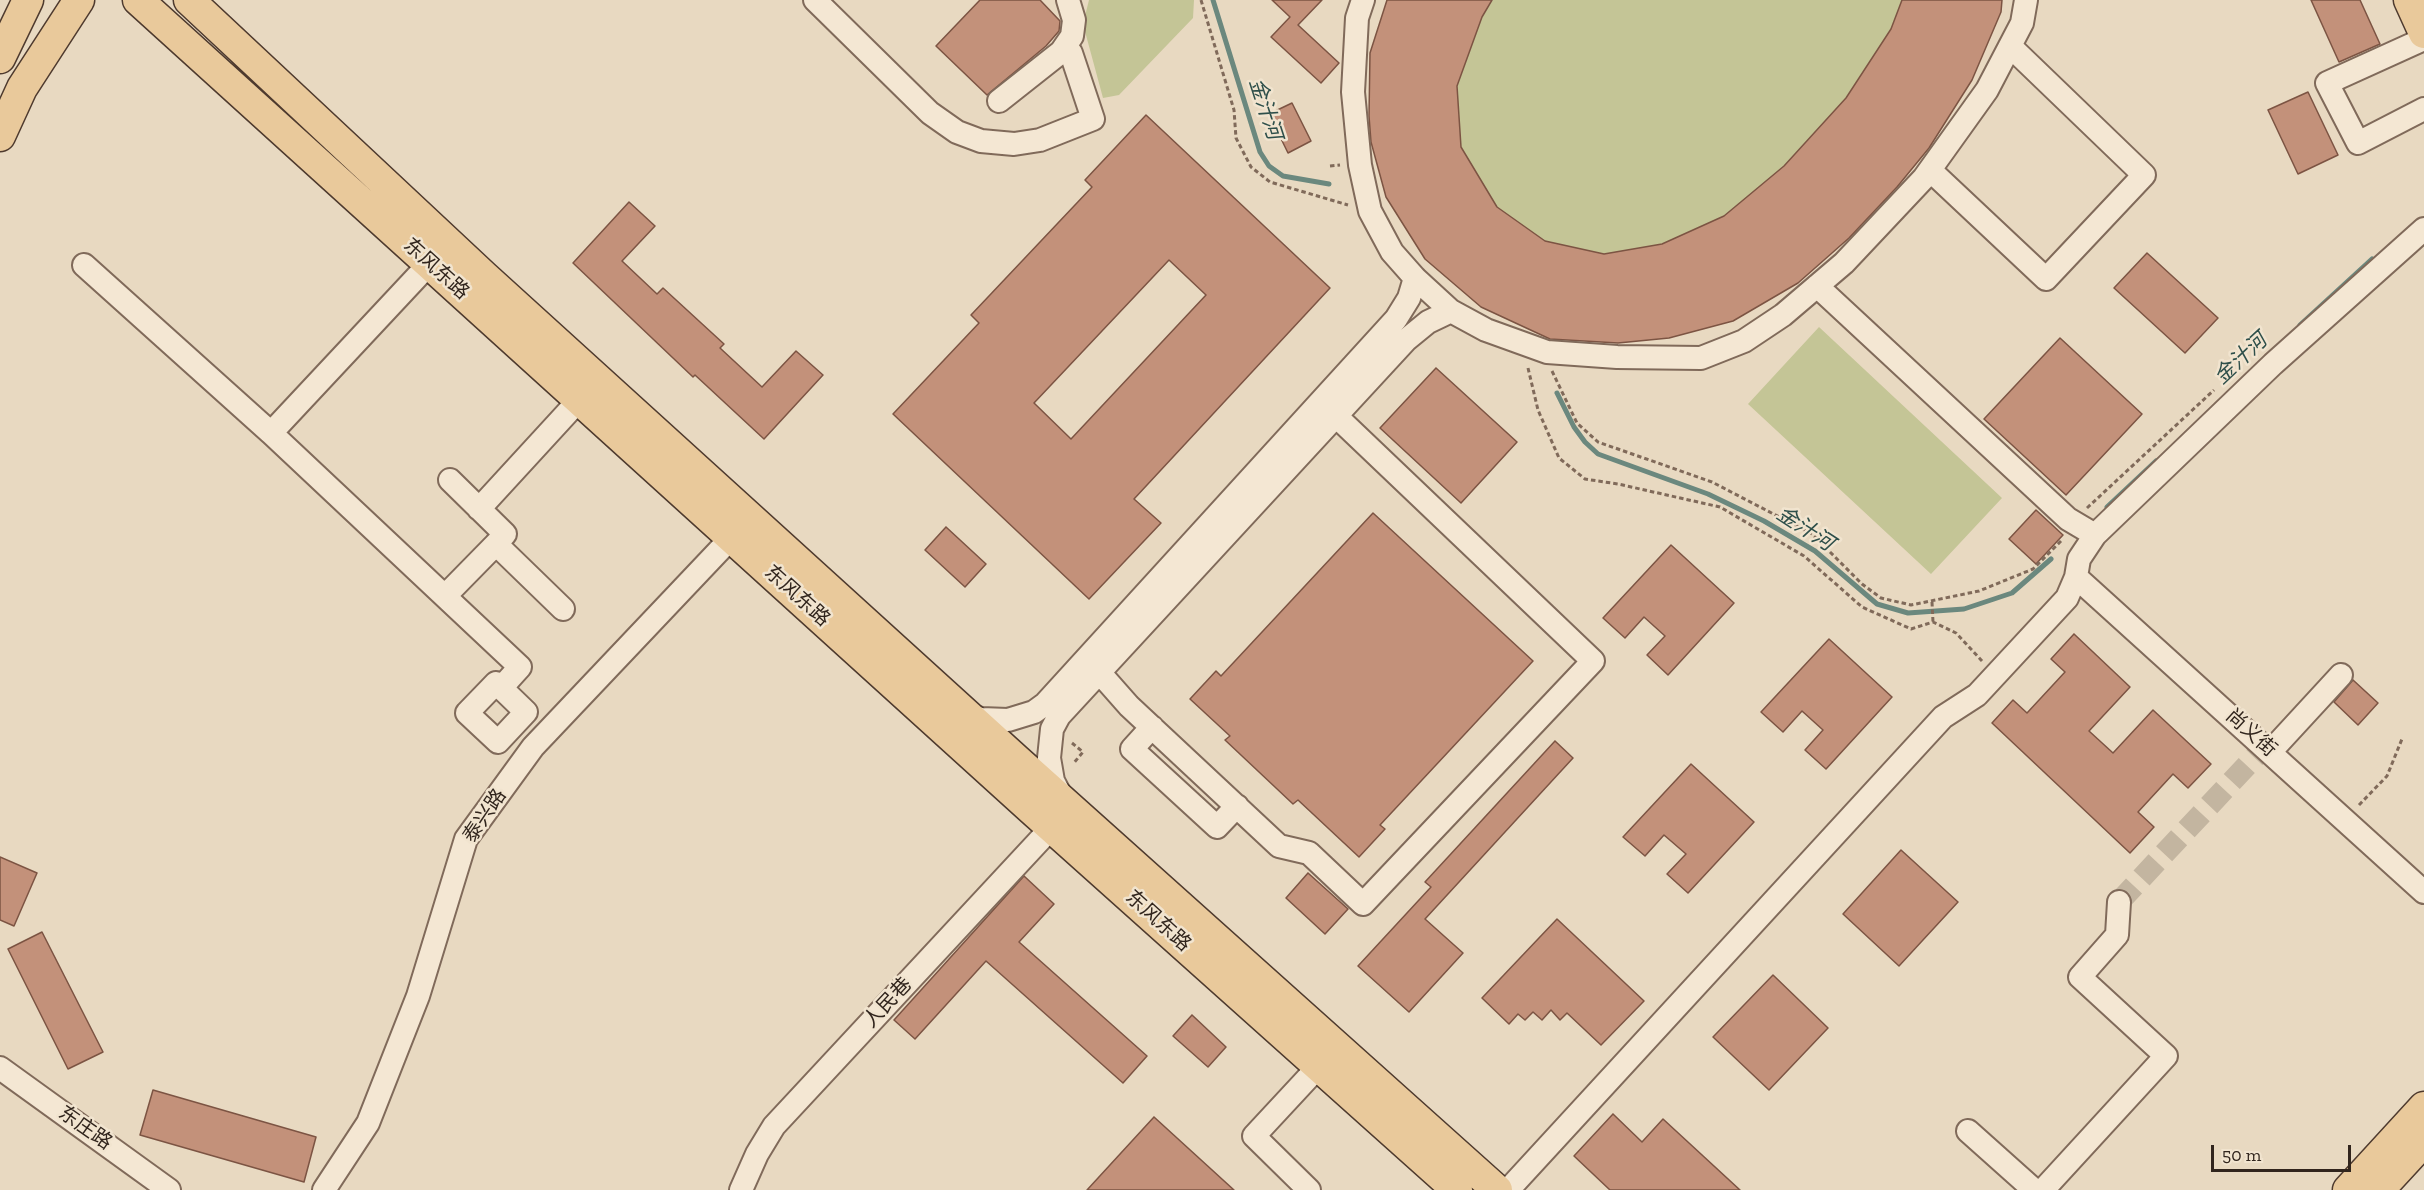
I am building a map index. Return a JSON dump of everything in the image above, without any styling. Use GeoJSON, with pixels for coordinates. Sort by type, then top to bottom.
{"type":"FeatureCollection","features":[{"type":"Feature","properties":{"kind":"main road"},"geometry":{"type":"LineString","coordinates":[[0,58],[28,0]]}},
{"type":"Feature","properties":{"kind":"main road"},"geometry":{"type":"LineString","coordinates":[[0,136],[22,88],[79,0]]}},
{"type":"Feature","properties":{"kind":"main road","name":"东风东路"},"geometry":{"type":"LineString","coordinates":[[138,0],[732,537],[1497,1190]]}},
{"type":"Feature","properties":{"kind":"main road","name":"东风东路"},"geometry":{"type":"LineString","coordinates":[[189,0],[484,276],[968,715],[1068,823],[1319,1066],[1457,1190]]}},
{"type":"Feature","properties":{"kind":"main road"},"geometry":{"type":"LineString","coordinates":[[2409,0],[2424,33]]}},
{"type":"Feature","properties":{"kind":"main road"},"geometry":{"type":"LineString","coordinates":[[2348,1190],[2424,1107]]}},
{"type":"Feature","properties":{"kind":"main road"},"geometry":{"type":"LineString","coordinates":[[2379,1190],[2424,1141]]}},
{"type":"Feature","properties":{"kind":"street"},"geometry":{"type":"LineString","coordinates":[[815,0],[930,113],[957,132],[981,141],[1014,144],[1040,140],[1093,119],[1071,54]]}},
{"type":"Feature","properties":{"kind":"street"},"geometry":{"type":"LineString","coordinates":[[999,101],[1061,52],[1072,36],[1074,20],[1068,0]]}},
{"type":"Feature","properties":{"kind":"street"},"geometry":{"type":"LineString","coordinates":[[1363,0],[1357,18],[1353,92],[1360,165],[1370,211],[1392,252],[1415,278],[1451,311],[1486,330],[1546,352],[1617,357],[1701,358],[1744,341],[1783,315],[1844,262],[1930,170],[1987,90],[2022,23],[2026,0]]}},
{"type":"Feature","properties":{"kind":"street"},"geometry":{"type":"LineString","coordinates":[[2424,39],[2328,83],[2358,143],[2424,109]]}},
{"type":"Feature","properties":{"kind":"street"},"geometry":{"type":"LineString","coordinates":[[1930,170],[2046,279],[2144,175],[2010,46]]}},
{"type":"Feature","properties":{"kind":"street"},"geometry":{"type":"LineString","coordinates":[[1508,1190],[1943,717],[1977,695],[2067,598],[2076,577],[2079,559],[2096,535],[2273,364],[2424,229]]}},
{"type":"Feature","properties":{"kind":"street"},"geometry":{"type":"LineString","coordinates":[[271,433],[430,264]]}},
{"type":"Feature","properties":{"kind":"street"},"geometry":{"type":"LineString","coordinates":[[84,265],[271,433],[520,667],[501,688]]}},
{"type":"Feature","properties":{"kind":"street"},"geometry":{"type":"LineString","coordinates":[[968,715],[988,720],[1008,720],[1034,712],[1045,704],[1396,319],[1409,298],[1415,278]]}},
{"type":"Feature","properties":{"kind":"street"},"geometry":{"type":"LineString","coordinates":[[1817,285],[2068,519],[2096,535]]}},
{"type":"Feature","properties":{"kind":"street"},"geometry":{"type":"LineString","coordinates":[[1068,823],[1050,770],[1049,743],[1052,729],[1059,716],[1406,340],[1428,322],[1451,311]]}},
{"type":"Feature","properties":{"kind":"street"},"geometry":{"type":"LineString","coordinates":[[479,509],[580,399]]}},
{"type":"Feature","properties":{"kind":"street"},"geometry":{"type":"LineString","coordinates":[[1099,672],[1129,706],[1152,727],[1132,749],[1217,827],[1237,806],[1279,846],[1309,853],[1363,904],[1593,661],[1336,416]]}},
{"type":"Feature","properties":{"kind":"street"},"geometry":{"type":"LineString","coordinates":[[445,596],[505,534],[450,480]]}},
{"type":"Feature","properties":{"kind":"street","name":"泰兴路"},"geometry":{"type":"LineString","coordinates":[[324,1190],[368,1123],[418,996],[466,839],[536,743],[732,537]]}},
{"type":"Feature","properties":{"kind":"street"},"geometry":{"type":"LineString","coordinates":[[496,544],[563,609]]}},
{"type":"Feature","properties":{"kind":"street","name":"尚义街"},"geometry":{"type":"LineString","coordinates":[[2076,577],[2271,751],[2424,892]]}},
{"type":"Feature","properties":{"kind":"street"},"geometry":{"type":"LineString","coordinates":[[2271,751],[2341,675]]}},
{"type":"Feature","properties":{"kind":"street"},"geometry":{"type":"LineString","coordinates":[[496,683],[526,712],[515,724],[498,742],[467,713],[496,683]]}},
{"type":"Feature","properties":{"kind":"street"},"geometry":{"type":"LineString","coordinates":[[515,724],[536,743]]}},
{"type":"Feature","properties":{"kind":"street","name":"人民巷"},"geometry":{"type":"LineString","coordinates":[[741,1190],[757,1154],[774,1126],[1068,823]]}},
{"type":"Feature","properties":{"kind":"street"},"geometry":{"type":"LineString","coordinates":[[2043,1190],[2166,1056],[2080,977],[2117,935],[2119,902]]}},
{"type":"Feature","properties":{"kind":"street"},"geometry":{"type":"LineString","coordinates":[[1309,1190],[1254,1136],[1319,1066]]}},
{"type":"Feature","properties":{"kind":"street","name":"东庄路"},"geometry":{"type":"LineString","coordinates":[[0,1068],[169,1190]]}},
{"type":"Feature","properties":{"kind":"street"},"geometry":{"type":"LineString","coordinates":[[1968,1131],[2034,1190]]}},
{"type":"Feature","properties":{"kind":"path"},"geometry":{"type":"LineString","coordinates":[[1201,0],[1234,110],[1236,138],[1251,166],[1270,182],[1370,211]]}},
{"type":"Feature","properties":{"kind":"path"},"geometry":{"type":"LineString","coordinates":[[1523,344],[1538,410],[1559,458],[1585,479],[1618,484],[1720,507],[1804,556],[1862,607],[1911,629],[1933,622],[1956,633],[1995,676]]}},
{"type":"Feature","properties":{"kind":"path"},"geometry":{"type":"LineString","coordinates":[[1546,352],[1552,373],[1577,423],[1598,442],[1712,482],[1812,534],[1862,584],[1881,598],[1911,605],[1978,591],[2032,569],[2059,543]]}},
{"type":"Feature","properties":{"kind":"path"},"geometry":{"type":"LineString","coordinates":[[1932,602],[1933,622]]}},
{"type":"Feature","properties":{"kind":"path"},"geometry":{"type":"LineString","coordinates":[[2346,819],[2387,776],[2402,739]]}},
{"type":"Feature","properties":{"kind":"path"},"geometry":{"type":"LineString","coordinates":[[1072,743],[1083,752],[1073,764]]}},
{"type":"Feature","properties":{"kind":"green space"},"geometry":{"type":"Polygon","coordinates":[[[1089,0],[1194,0],[1193,18],[1119,95],[1103,98],[1083,24],[1089,0]]]}},
{"type":"Feature","properties":{"kind":"green space"},"geometry":{"type":"Polygon","coordinates":[[[1387,0],[2002,0],[2001,12],[1972,80],[1927,151],[1869,221],[1798,283],[1733,321],[1669,338],[1618,343],[1551,339],[1481,307],[1425,259],[1386,197],[1369,132],[1370,53],[1387,0]]]}},
{"type":"Feature","properties":{"kind":"green space"},"geometry":{"type":"Polygon","coordinates":[[[1819,327],[2002,498],[1931,574],[1748,404],[1819,327]]]}},
{"type":"Feature","properties":{"kind":"building"},"geometry":{"type":"Polygon","coordinates":[[[980,0],[1040,0],[1060,21],[1059,31],[1046,46],[987,95],[936,46],[980,0]]]}},
{"type":"Feature","properties":{"kind":"building"},"geometry":{"type":"Polygon","coordinates":[[[1272,0],[1322,0],[1298,25],[1339,63],[1321,83],[1271,37],[1290,17],[1272,0]]]}},
{"type":"Feature","properties":{"kind":"building"},"geometry":{"type":"Polygon","coordinates":[[[1387,0],[1492,0],[1482,17],[1457,86],[1461,147],[1497,207],[1545,241],[1604,254],[1662,244],[1724,216],[1784,166],[1846,98],[1891,29],[1902,0],[2002,0],[2001,12],[1972,80],[1929,148],[1897,187],[1849,238],[1798,283],[1733,321],[1669,338],[1618,343],[1550,339],[1481,307],[1425,259],[1386,197],[1371,142],[1370,53],[1387,0]]]}},
{"type":"Feature","properties":{"kind":"building"},"geometry":{"type":"Polygon","coordinates":[[[2311,0],[2360,0],[2380,44],[2339,62],[2311,0]]]}},
{"type":"Feature","properties":{"kind":"building"},"geometry":{"type":"Polygon","coordinates":[[[2308,92],[2338,155],[2298,174],[2268,110],[2308,92]]]}},
{"type":"Feature","properties":{"kind":"building"},"geometry":{"type":"Polygon","coordinates":[[[1292,103],[1311,141],[1288,153],[1269,114],[1292,103]]]}},
{"type":"Feature","properties":{"kind":"building"},"geometry":{"type":"Polygon","coordinates":[[[1146,115],[1330,288],[1134,499],[1161,523],[1089,599],[893,414],[979,323],[971,315],[1092,187],[1085,180],[1146,115]],[[1169,260],[1034,403],[1071,439],[1206,295],[1169,260]]]}},
{"type":"Feature","properties":{"kind":"building"},"geometry":{"type":"Polygon","coordinates":[[[629,202],[655,226],[622,261],[657,294],[663,288],[724,344],[720,348],[762,387],[796,351],[823,375],[764,439],[695,375],[693,377],[573,263],[629,202]]]}},
{"type":"Feature","properties":{"kind":"building"},"geometry":{"type":"Polygon","coordinates":[[[2147,253],[2218,318],[2185,353],[2114,288],[2147,253]]]}},
{"type":"Feature","properties":{"kind":"building"},"geometry":{"type":"Polygon","coordinates":[[[2060,338],[2142,414],[2066,495],[1984,419],[2060,338]]]}},
{"type":"Feature","properties":{"kind":"building"},"geometry":{"type":"Polygon","coordinates":[[[1436,368],[1517,442],[1461,503],[1380,428],[1436,368]]]}},
{"type":"Feature","properties":{"kind":"building"},"geometry":{"type":"Polygon","coordinates":[[[2036,510],[2063,535],[2036,564],[2009,539],[2036,510]]]}},
{"type":"Feature","properties":{"kind":"building"},"geometry":{"type":"Polygon","coordinates":[[[1373,513],[1533,661],[1380,825],[1385,829],[1359,857],[1298,800],[1293,804],[1225,740],[1230,736],[1190,699],[1216,671],[1221,676],[1373,513]]]}},
{"type":"Feature","properties":{"kind":"building"},"geometry":{"type":"Polygon","coordinates":[[[946,527],[986,564],[965,587],[925,550],[946,527]]]}},
{"type":"Feature","properties":{"kind":"building"},"geometry":{"type":"Polygon","coordinates":[[[1671,545],[1734,603],[1668,675],[1647,655],[1665,636],[1644,617],[1625,638],[1603,618],[1671,545]]]}},
{"type":"Feature","properties":{"kind":"building"},"geometry":{"type":"Polygon","coordinates":[[[2074,634],[2130,687],[2089,731],[2113,753],[2153,710],[2211,764],[2188,788],[2173,774],[2138,812],[2154,827],[2130,853],[1992,723],[2013,700],[2027,713],[2065,672],[2051,659],[2074,634]]]}},
{"type":"Feature","properties":{"kind":"building"},"geometry":{"type":"Polygon","coordinates":[[[1829,639],[1892,697],[1826,769],[1805,750],[1823,730],[1802,711],[1783,732],[1761,712],[1829,639]]]}},
{"type":"Feature","properties":{"kind":"building"},"geometry":{"type":"Polygon","coordinates":[[[2353,680],[2378,703],[2358,725],[2334,702],[2353,680]]]}},
{"type":"Feature","properties":{"kind":"building"},"geometry":{"type":"Polygon","coordinates":[[[1555,741],[1573,758],[1425,919],[1463,953],[1409,1012],[1358,966],[1431,887],[1425,882],[1555,741]]]}},
{"type":"Feature","properties":{"kind":"building"},"geometry":{"type":"Polygon","coordinates":[[[1691,764],[1754,822],[1688,893],[1667,874],[1686,854],[1664,835],[1645,856],[1623,837],[1691,764]]]}},
{"type":"Feature","properties":{"kind":"building"},"geometry":{"type":"Polygon","coordinates":[[[1901,850],[1958,902],[1899,966],[1843,914],[1901,850]]]}},
{"type":"Feature","properties":{"kind":"building"},"geometry":{"type":"Polygon","coordinates":[[[0,857],[37,873],[14,926],[0,920],[0,857]]]}},
{"type":"Feature","properties":{"kind":"building"},"geometry":{"type":"Polygon","coordinates":[[[1308,873],[1348,909],[1325,934],[1286,898],[1308,873]]]}},
{"type":"Feature","properties":{"kind":"building"},"geometry":{"type":"Polygon","coordinates":[[[1024,876],[1054,904],[1019,942],[1147,1056],[1123,1083],[986,961],[915,1039],[894,1020],[1024,876]]]}},
{"type":"Feature","properties":{"kind":"building"},"geometry":{"type":"Polygon","coordinates":[[[1557,919],[1644,1001],[1601,1045],[1567,1013],[1560,1020],[1551,1010],[1542,1020],[1533,1012],[1525,1020],[1518,1014],[1509,1024],[1482,998],[1557,919]]]}},
{"type":"Feature","properties":{"kind":"building"},"geometry":{"type":"Polygon","coordinates":[[[42,932],[103,1052],[68,1069],[8,949],[42,932]]]}},
{"type":"Feature","properties":{"kind":"building"},"geometry":{"type":"Polygon","coordinates":[[[1773,975],[1828,1028],[1769,1090],[1713,1037],[1773,975]]]}},
{"type":"Feature","properties":{"kind":"building"},"geometry":{"type":"Polygon","coordinates":[[[1192,1015],[1226,1047],[1208,1067],[1173,1036],[1192,1015]]]}},
{"type":"Feature","properties":{"kind":"building"},"geometry":{"type":"Polygon","coordinates":[[[153,1090],[316,1137],[304,1182],[140,1135],[153,1090]]]}},
{"type":"Feature","properties":{"kind":"building"},"geometry":{"type":"Polygon","coordinates":[[[1613,1114],[1642,1142],[1663,1119],[1740,1190],[1610,1190],[1574,1156],[1613,1114]]]}},
{"type":"Feature","properties":{"kind":"building"},"geometry":{"type":"Polygon","coordinates":[[[1154,1117],[1234,1190],[1087,1190],[1154,1117]]]}},
{"type":"Feature","properties":{"kind":"waterway","name":"金汁河"},"geometry":{"type":"LineString","coordinates":[[1213,0],[1260,152],[1269,166],[1283,176],[1329,184]]}},
{"type":"Feature","properties":{"kind":"waterway","name":"金汁河"},"geometry":{"type":"LineString","coordinates":[[2300,325],[2372,259]]}},
{"type":"Feature","properties":{"kind":"waterway","name":"金汁河"},"geometry":{"type":"LineString","coordinates":[[1557,393],[1574,427],[1598,454],[1708,494],[1764,521],[1815,551],[1877,604],[1908,613],[1964,609],[2012,593],[2051,559]]}},
{"type":"Feature","properties":{"kind":"waterway","name":"金汁河"},"geometry":{"type":"LineString","coordinates":[[2107,507],[2156,461]]}},
{"type":"Feature","properties":{"kind":"tunnel"},"geometry":{"type":"LineString","coordinates":[[2119,902],[2265,746]]}}]}
